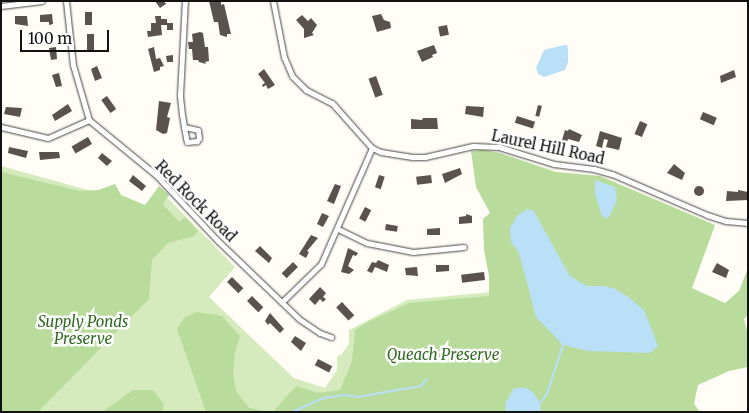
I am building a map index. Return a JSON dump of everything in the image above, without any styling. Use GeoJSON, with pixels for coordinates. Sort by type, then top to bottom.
{"type":"FeatureCollection","features":[{"type":"Feature","properties":{"kind":"street"},"geometry":{"type":"LineString","coordinates":[[1,6],[42,1]]}},
{"type":"Feature","properties":{"kind":"street"},"geometry":{"type":"LineString","coordinates":[[1,127],[48,138],[89,120],[73,65],[66,1]]}},
{"type":"Feature","properties":{"kind":"street"},"geometry":{"type":"LineString","coordinates":[[184,127],[180,81],[185,1]]}},
{"type":"Feature","properties":{"kind":"street"},"geometry":{"type":"LineString","coordinates":[[273,1],[284,57],[292,76],[306,90],[332,103],[372,148],[321,264],[282,302]]}},
{"type":"Feature","properties":{"kind":"street","name":"Red Rock Road"},"geometry":{"type":"LineString","coordinates":[[89,120],[156,175],[216,240],[300,319],[320,334],[331,338]]}},
{"type":"Feature","properties":{"kind":"street","name":"Laurel Hill Road"},"geometry":{"type":"LineString","coordinates":[[372,148],[397,156],[420,157],[473,146],[499,147],[554,164],[594,169],[612,174],[707,215],[726,221],[748,223]]}},
{"type":"Feature","properties":{"kind":"street"},"geometry":{"type":"LineString","coordinates":[[338,229],[367,243],[413,252],[464,247]]}},
{"type":"Feature","properties":{"kind":"green space","name":"Queach Preserve"},"geometry":{"type":"Polygon","coordinates":[[[484,150],[500,153],[556,172],[600,176],[715,225],[692,288],[725,303],[739,291],[748,268],[748,315],[744,319],[748,334],[748,367],[729,371],[698,385],[694,404],[700,412],[273,412],[296,386],[318,393],[340,390],[352,361],[355,330],[366,323],[409,303],[489,296],[489,276],[484,250],[483,219],[490,213],[476,187],[471,151],[484,150]]]}},
{"type":"Feature","properties":{"kind":"green space","name":"Queach Preserve"},"geometry":{"type":"Polygon","coordinates":[[[1,166],[146,206],[158,188],[235,267],[209,297],[294,378],[325,388],[337,370],[337,356],[341,355],[349,344],[349,330],[407,300],[492,292],[515,412],[1,412],[1,166]]]}},
{"type":"Feature","properties":{"kind":"green space","name":"Supply Ponds Preserve"},"geometry":{"type":"Polygon","coordinates":[[[1,172],[80,191],[98,190],[115,184],[121,195],[145,205],[159,186],[169,195],[163,204],[179,222],[185,217],[198,231],[194,236],[168,243],[152,260],[149,299],[38,412],[1,412],[1,172]]]}},
{"type":"Feature","properties":{"kind":"green space"},"geometry":{"type":"Polygon","coordinates":[[[197,312],[222,316],[240,336],[235,353],[233,373],[236,391],[249,408],[270,412],[206,412],[177,329],[185,317],[197,312]]]}},
{"type":"Feature","properties":{"kind":"green space"},"geometry":{"type":"Polygon","coordinates":[[[133,390],[153,390],[164,404],[162,412],[102,412],[133,390]]]}},
{"type":"Feature","properties":{"kind":"water"},"geometry":{"type":"Polygon","coordinates":[[[567,45],[568,49],[568,62],[565,70],[544,77],[538,74],[536,68],[544,50],[567,45]]]}},
{"type":"Feature","properties":{"kind":"water"},"geometry":{"type":"Polygon","coordinates":[[[595,180],[615,187],[617,200],[608,219],[602,216],[595,194],[595,180]]]}},
{"type":"Feature","properties":{"kind":"water"},"geometry":{"type":"Polygon","coordinates":[[[527,209],[533,210],[570,276],[587,286],[613,288],[627,296],[644,310],[658,346],[650,353],[588,351],[563,345],[536,317],[519,253],[511,242],[510,228],[517,216],[527,209]]]}},
{"type":"Feature","properties":{"kind":"water"},"geometry":{"type":"Polygon","coordinates":[[[524,387],[533,392],[540,403],[541,412],[506,412],[505,404],[513,389],[524,387]]]}},
{"type":"Feature","properties":{"kind":"building"},"geometry":{"type":"Polygon","coordinates":[[[155,1],[164,1],[166,4],[160,8],[155,1]]]}},
{"type":"Feature","properties":{"kind":"building"},"geometry":{"type":"Polygon","coordinates":[[[209,1],[221,1],[221,5],[224,4],[231,34],[227,34],[227,37],[220,35],[218,22],[214,22],[209,1]]]}},
{"type":"Feature","properties":{"kind":"building"},"geometry":{"type":"Polygon","coordinates":[[[85,12],[92,12],[92,25],[85,25],[85,12]]]}},
{"type":"Feature","properties":{"kind":"building"},"geometry":{"type":"Polygon","coordinates":[[[52,14],[53,24],[49,25],[49,22],[40,22],[40,15],[52,14]]]}},
{"type":"Feature","properties":{"kind":"building"},"geometry":{"type":"Polygon","coordinates":[[[381,14],[384,20],[390,22],[391,28],[377,32],[372,16],[381,14]]]}},
{"type":"Feature","properties":{"kind":"building"},"geometry":{"type":"Polygon","coordinates":[[[302,15],[308,21],[311,18],[317,25],[312,33],[314,35],[304,38],[304,29],[296,20],[302,15]]]}},
{"type":"Feature","properties":{"kind":"building"},"geometry":{"type":"Polygon","coordinates":[[[15,16],[27,16],[28,26],[15,24],[15,16]]]}},
{"type":"Feature","properties":{"kind":"building"},"geometry":{"type":"Polygon","coordinates":[[[155,16],[167,19],[167,23],[173,23],[173,30],[167,30],[167,25],[161,25],[162,35],[148,37],[147,31],[151,31],[151,23],[156,23],[155,16]]]}},
{"type":"Feature","properties":{"kind":"building"},"geometry":{"type":"Polygon","coordinates":[[[447,25],[449,35],[440,37],[438,27],[447,25]]]}},
{"type":"Feature","properties":{"kind":"building"},"geometry":{"type":"Polygon","coordinates":[[[203,33],[205,47],[208,47],[209,61],[205,62],[206,64],[193,60],[192,49],[189,49],[188,42],[193,42],[192,34],[203,33]]]}},
{"type":"Feature","properties":{"kind":"building"},"geometry":{"type":"Polygon","coordinates":[[[87,34],[94,34],[94,50],[87,50],[87,34]]]}},
{"type":"Feature","properties":{"kind":"building"},"geometry":{"type":"Polygon","coordinates":[[[434,45],[437,53],[422,62],[417,51],[434,45]]]}},
{"type":"Feature","properties":{"kind":"building"},"geometry":{"type":"Polygon","coordinates":[[[56,47],[57,59],[51,60],[49,48],[56,47]]]}},
{"type":"Feature","properties":{"kind":"building"},"geometry":{"type":"Polygon","coordinates":[[[154,47],[156,59],[160,58],[164,66],[154,72],[148,49],[154,47]]]}},
{"type":"Feature","properties":{"kind":"building"},"geometry":{"type":"Polygon","coordinates":[[[173,55],[173,62],[167,62],[166,56],[173,55]]]}},
{"type":"Feature","properties":{"kind":"building"},"geometry":{"type":"Polygon","coordinates":[[[97,66],[102,78],[95,81],[91,69],[97,66]]]}},
{"type":"Feature","properties":{"kind":"building"},"geometry":{"type":"Polygon","coordinates":[[[264,69],[275,85],[268,89],[266,85],[263,87],[262,85],[265,83],[258,74],[264,69]]]}},
{"type":"Feature","properties":{"kind":"building"},"geometry":{"type":"Polygon","coordinates":[[[734,70],[736,77],[721,83],[720,76],[734,70]]]}},
{"type":"Feature","properties":{"kind":"building"},"geometry":{"type":"Polygon","coordinates":[[[59,73],[62,86],[56,87],[52,75],[59,73]]]}},
{"type":"Feature","properties":{"kind":"building"},"geometry":{"type":"Polygon","coordinates":[[[376,76],[383,95],[375,98],[368,79],[376,76]]]}},
{"type":"Feature","properties":{"kind":"building"},"geometry":{"type":"Polygon","coordinates":[[[107,96],[116,109],[110,113],[101,100],[107,96]]]}},
{"type":"Feature","properties":{"kind":"building"},"geometry":{"type":"Polygon","coordinates":[[[159,101],[171,103],[167,117],[170,118],[167,133],[163,134],[156,130],[159,101]]]}},
{"type":"Feature","properties":{"kind":"building"},"geometry":{"type":"Polygon","coordinates":[[[68,104],[72,111],[55,121],[52,115],[68,104]]]}},
{"type":"Feature","properties":{"kind":"building"},"geometry":{"type":"Polygon","coordinates":[[[538,105],[542,106],[539,117],[535,116],[538,105]]]}},
{"type":"Feature","properties":{"kind":"building"},"geometry":{"type":"Polygon","coordinates":[[[466,106],[484,107],[483,117],[465,114],[466,106]]]}},
{"type":"Feature","properties":{"kind":"building"},"geometry":{"type":"Polygon","coordinates":[[[6,107],[22,108],[20,117],[4,114],[6,107]]]}},
{"type":"Feature","properties":{"kind":"building"},"geometry":{"type":"Polygon","coordinates":[[[703,112],[717,118],[714,125],[700,119],[703,112]]]}},
{"type":"Feature","properties":{"kind":"building"},"geometry":{"type":"Polygon","coordinates":[[[517,116],[535,122],[533,129],[515,123],[517,116]]]}},
{"type":"Feature","properties":{"kind":"building"},"geometry":{"type":"Polygon","coordinates":[[[423,118],[437,118],[438,129],[411,129],[411,119],[422,120],[423,118]]]}},
{"type":"Feature","properties":{"kind":"building"},"geometry":{"type":"Polygon","coordinates":[[[640,121],[647,124],[642,137],[635,134],[640,121]]]}},
{"type":"Feature","properties":{"kind":"building"},"geometry":{"type":"Polygon","coordinates":[[[569,129],[582,135],[579,142],[568,139],[567,142],[562,140],[565,130],[568,131],[569,129]]]}},
{"type":"Feature","properties":{"kind":"building"},"geometry":{"type":"Polygon","coordinates":[[[600,131],[622,138],[619,150],[606,147],[608,140],[604,139],[602,148],[596,146],[600,131]]]}},
{"type":"Feature","properties":{"kind":"building"},"geometry":{"type":"Polygon","coordinates":[[[88,137],[92,144],[76,153],[72,146],[88,137]]]}},
{"type":"Feature","properties":{"kind":"building"},"geometry":{"type":"Polygon","coordinates":[[[9,147],[28,151],[26,158],[8,153],[9,147]]]}},
{"type":"Feature","properties":{"kind":"building"},"geometry":{"type":"Polygon","coordinates":[[[39,152],[59,152],[60,158],[40,160],[39,152]]]}},
{"type":"Feature","properties":{"kind":"building"},"geometry":{"type":"Polygon","coordinates":[[[102,153],[112,161],[107,166],[98,158],[102,153]]]}},
{"type":"Feature","properties":{"kind":"building"},"geometry":{"type":"Polygon","coordinates":[[[674,164],[685,173],[682,180],[667,173],[674,164]]]}},
{"type":"Feature","properties":{"kind":"building"},"geometry":{"type":"Polygon","coordinates":[[[460,168],[462,174],[445,183],[442,174],[460,168]]]}},
{"type":"Feature","properties":{"kind":"building"},"geometry":{"type":"Polygon","coordinates":[[[133,175],[146,186],[142,191],[129,181],[133,175]]]}},
{"type":"Feature","properties":{"kind":"building"},"geometry":{"type":"Polygon","coordinates":[[[379,175],[385,177],[381,189],[375,187],[379,175]]]}},
{"type":"Feature","properties":{"kind":"building"},"geometry":{"type":"Polygon","coordinates":[[[431,175],[432,183],[417,185],[416,177],[431,175]]]}},
{"type":"Feature","properties":{"kind":"building"},"geometry":{"type":"Polygon","coordinates":[[[335,184],[341,186],[334,204],[327,201],[335,184]]]}},
{"type":"Feature","properties":{"kind":"building"},"geometry":{"type":"Polygon","coordinates":[[[697,186],[701,186],[704,191],[703,195],[697,196],[694,193],[694,189],[697,186]]]}},
{"type":"Feature","properties":{"kind":"building"},"geometry":{"type":"Polygon","coordinates":[[[738,190],[748,192],[748,200],[726,201],[727,191],[738,192],[738,190]]]}},
{"type":"Feature","properties":{"kind":"building"},"geometry":{"type":"Polygon","coordinates":[[[365,207],[371,210],[365,222],[359,219],[365,207]]]}},
{"type":"Feature","properties":{"kind":"building"},"geometry":{"type":"Polygon","coordinates":[[[322,213],[329,216],[323,227],[317,224],[322,213]]]}},
{"type":"Feature","properties":{"kind":"building"},"geometry":{"type":"Polygon","coordinates":[[[466,214],[472,216],[472,223],[459,224],[459,217],[466,216],[466,214]]]}},
{"type":"Feature","properties":{"kind":"building"},"geometry":{"type":"Polygon","coordinates":[[[386,224],[398,226],[397,232],[385,230],[386,224]]]}},
{"type":"Feature","properties":{"kind":"building"},"geometry":{"type":"Polygon","coordinates":[[[440,228],[440,235],[427,235],[427,229],[440,228]]]}},
{"type":"Feature","properties":{"kind":"building"},"geometry":{"type":"Polygon","coordinates":[[[311,235],[318,238],[307,251],[309,252],[306,258],[299,254],[311,235]]]}},
{"type":"Feature","properties":{"kind":"building"},"geometry":{"type":"Polygon","coordinates":[[[260,246],[272,258],[269,263],[255,251],[260,246]]]}},
{"type":"Feature","properties":{"kind":"building"},"geometry":{"type":"Polygon","coordinates":[[[348,248],[358,253],[356,256],[353,255],[348,266],[354,270],[349,274],[341,272],[348,248]]]}},
{"type":"Feature","properties":{"kind":"building"},"geometry":{"type":"Polygon","coordinates":[[[378,260],[389,265],[387,272],[375,267],[372,273],[367,271],[372,262],[376,263],[378,260]]]}},
{"type":"Feature","properties":{"kind":"building"},"geometry":{"type":"Polygon","coordinates":[[[293,262],[298,267],[287,278],[282,273],[293,262]]]}},
{"type":"Feature","properties":{"kind":"building"},"geometry":{"type":"Polygon","coordinates":[[[717,263],[729,270],[726,278],[712,272],[717,263]]]}},
{"type":"Feature","properties":{"kind":"building"},"geometry":{"type":"Polygon","coordinates":[[[436,265],[449,265],[449,271],[436,272],[436,265]]]}},
{"type":"Feature","properties":{"kind":"building"},"geometry":{"type":"Polygon","coordinates":[[[417,267],[418,276],[406,275],[405,268],[417,267]]]}},
{"type":"Feature","properties":{"kind":"building"},"geometry":{"type":"Polygon","coordinates":[[[484,272],[485,280],[462,283],[461,275],[484,272]]]}},
{"type":"Feature","properties":{"kind":"building"},"geometry":{"type":"Polygon","coordinates":[[[232,277],[243,288],[238,293],[227,282],[232,277]]]}},
{"type":"Feature","properties":{"kind":"building"},"geometry":{"type":"Polygon","coordinates":[[[320,287],[326,293],[323,297],[326,299],[323,302],[320,299],[315,305],[309,299],[320,287]]]}},
{"type":"Feature","properties":{"kind":"building"},"geometry":{"type":"Polygon","coordinates":[[[252,296],[263,307],[258,312],[247,301],[252,296]]]}},
{"type":"Feature","properties":{"kind":"building"},"geometry":{"type":"Polygon","coordinates":[[[342,302],[354,315],[348,321],[336,307],[342,302]]]}},
{"type":"Feature","properties":{"kind":"building"},"geometry":{"type":"Polygon","coordinates":[[[270,313],[284,329],[280,333],[270,323],[268,325],[265,321],[270,313]]]}},
{"type":"Feature","properties":{"kind":"building"},"geometry":{"type":"Polygon","coordinates":[[[295,336],[306,343],[301,351],[291,342],[295,336]]]}},
{"type":"Feature","properties":{"kind":"building"},"geometry":{"type":"Polygon","coordinates":[[[318,359],[332,366],[329,373],[315,365],[318,359]]]}},
{"type":"Feature","properties":{"kind":"waterway"},"geometry":{"type":"LineString","coordinates":[[540,403],[547,394],[563,345]]}},
{"type":"Feature","properties":{"kind":"waterway"},"geometry":{"type":"LineString","coordinates":[[292,412],[324,398],[345,395],[357,397],[421,386],[427,379]]}}]}
